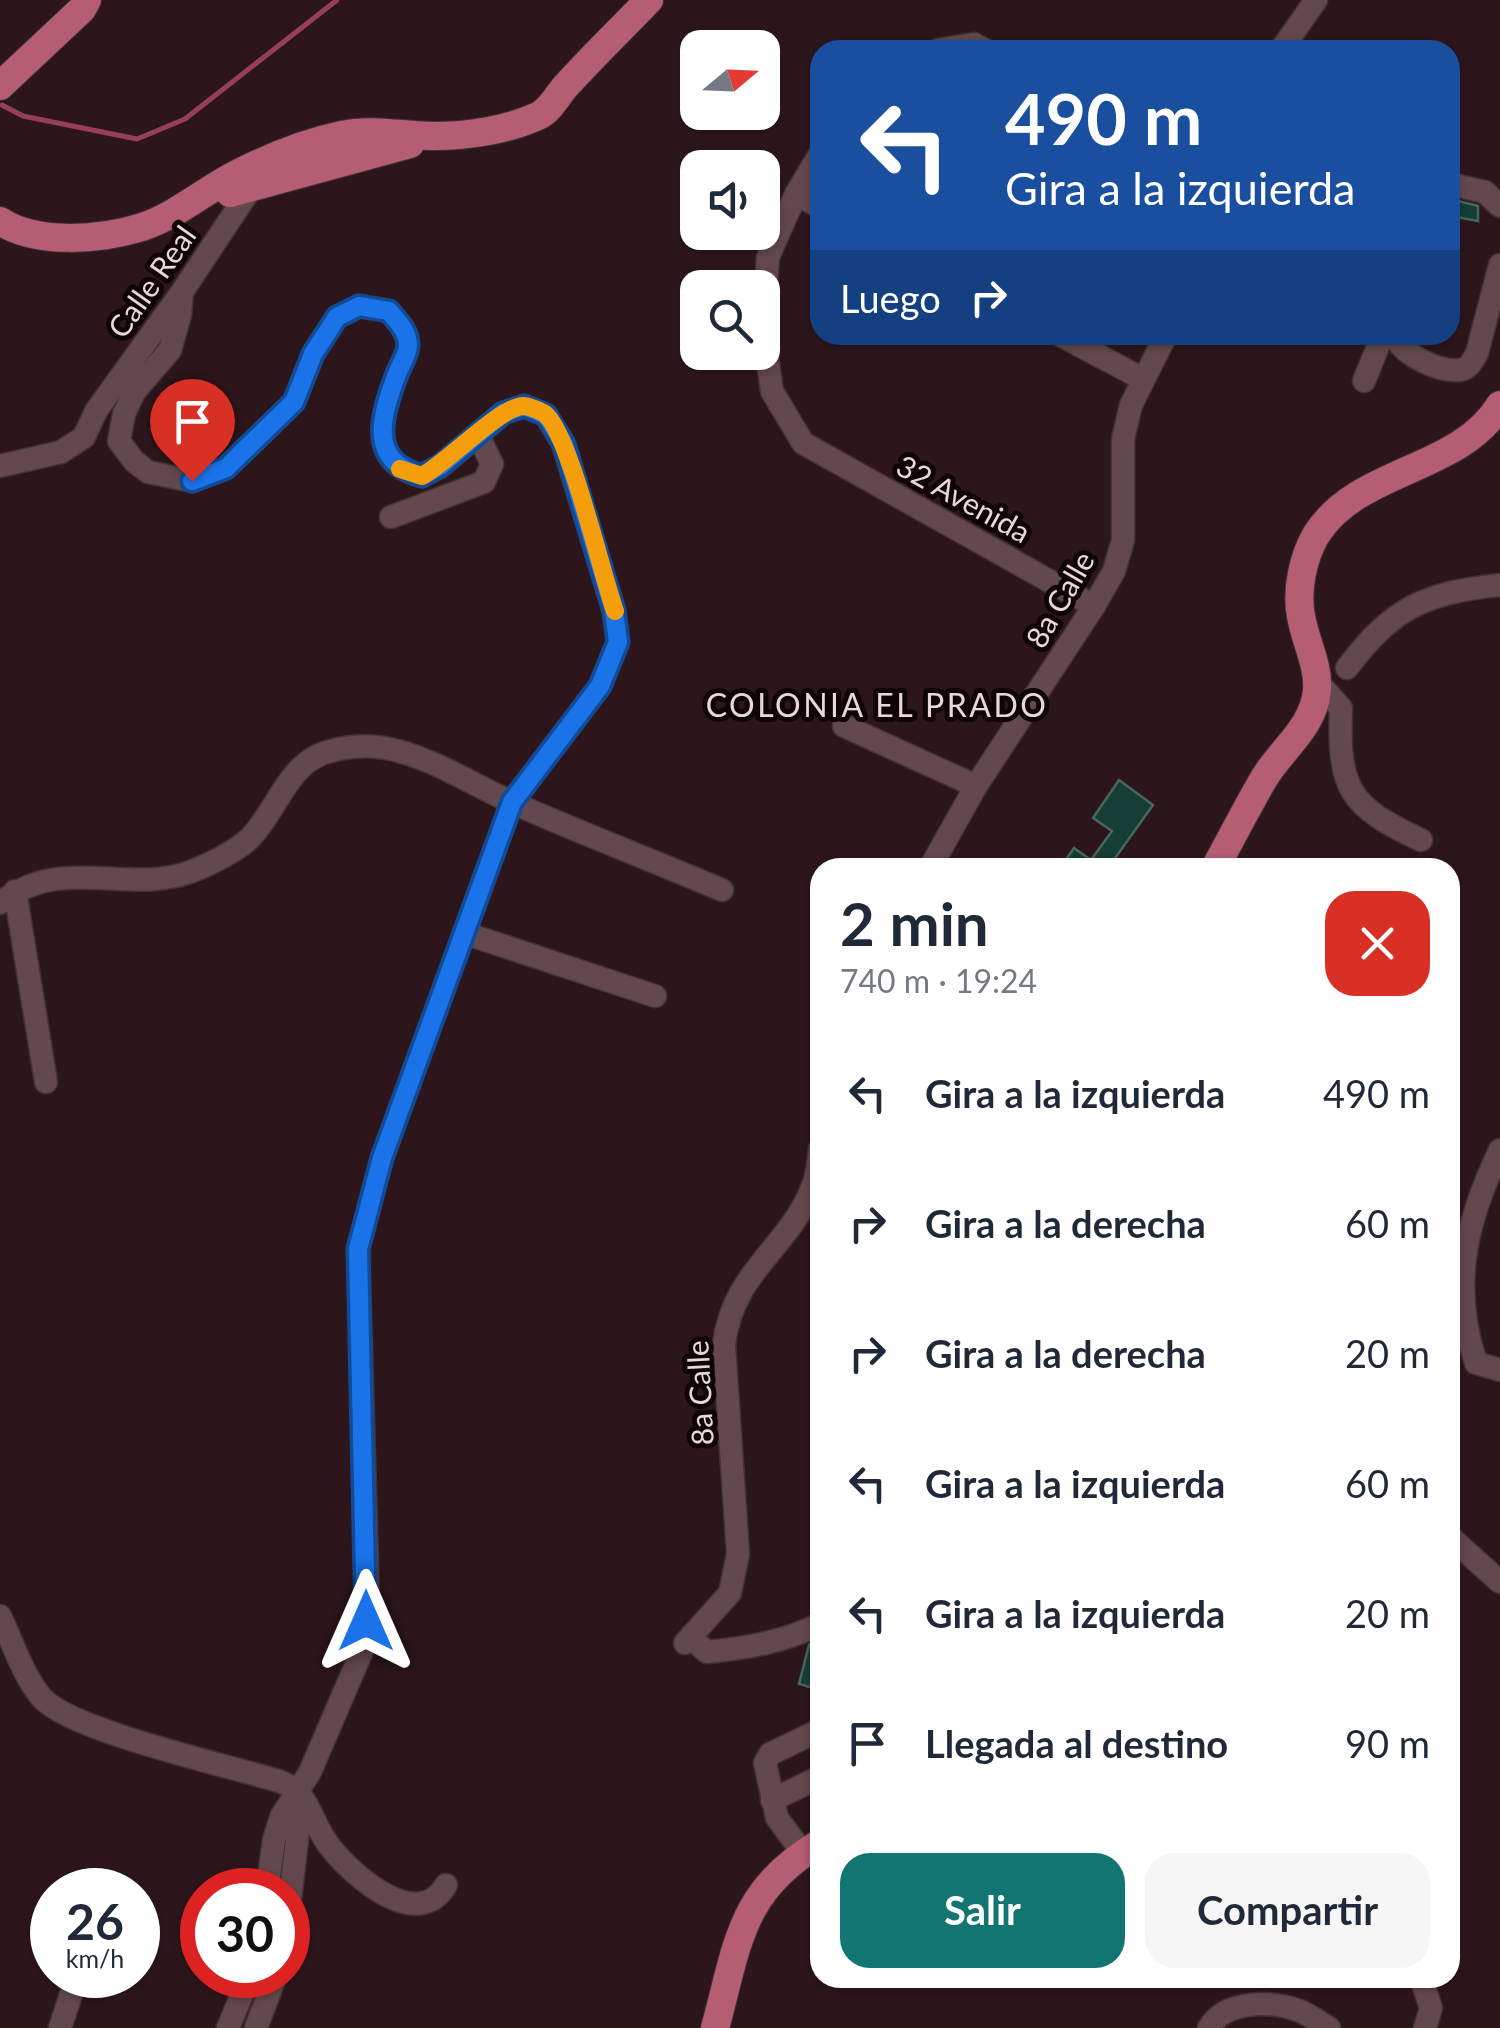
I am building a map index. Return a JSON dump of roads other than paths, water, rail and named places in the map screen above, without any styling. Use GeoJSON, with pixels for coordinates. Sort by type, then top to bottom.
{"type":"FeatureCollection","features":[{"type":"Feature","properties":{"kind":"main road"},"geometry":{"type":"LineString","coordinates":[[0,86],[82,10],[87,0]]}},
{"type":"Feature","properties":{"kind":"main road"},"geometry":{"type":"LineString","coordinates":[[0,221],[36,234],[100,234],[142,226],[200,198],[230,177],[287,159],[512,126],[544,114],[649,0]]}},
{"type":"Feature","properties":{"kind":"main road"},"geometry":{"type":"LineString","coordinates":[[200,198],[253,185],[287,159]]}},
{"type":"Feature","properties":{"kind":"main road"},"geometry":{"type":"LineString","coordinates":[[1220,858],[1265,776],[1313,709],[1316,680],[1300,616],[1300,590],[1316,536],[1358,494],[1464,442],[1492,418],[1500,405]]}},
{"type":"Feature","properties":{"kind":"main road"},"geometry":{"type":"LineString","coordinates":[[714,2028],[752,1904],[768,1882],[810,1849]]}},
{"type":"Feature","properties":{"kind":"street"},"geometry":{"type":"LineString","coordinates":[[1288,40],[1316,0]]}},
{"type":"Feature","properties":{"kind":"street"},"geometry":{"type":"LineString","coordinates":[[810,171],[796,194],[810,202]]}},
{"type":"Feature","properties":{"kind":"street","name":"Calle Real"},"geometry":{"type":"LineString","coordinates":[[0,466],[61,452],[84,438],[96,411],[253,185]]}},
{"type":"Feature","properties":{"kind":"street"},"geometry":{"type":"LineString","coordinates":[[1460,186],[1485,192],[1500,206]]}},
{"type":"Feature","properties":{"kind":"street","name":"32 Avenida"},"geometry":{"type":"LineString","coordinates":[[796,194],[768,257],[762,328],[772,391],[802,443],[1094,606]]}},
{"type":"Feature","properties":{"kind":"street"},"geometry":{"type":"LineString","coordinates":[[1396,345],[1426,363],[1460,370],[1470,365],[1477,353],[1500,265]]}},
{"type":"Feature","properties":{"kind":"street"},"geometry":{"type":"LineString","coordinates":[[182,292],[170,350],[134,392],[119,437],[134,461],[148,472],[192,481],[226,468],[294,402],[313,354],[337,317],[359,306],[389,311],[404,329],[408,347],[382,423],[383,448],[400,470],[422,476],[440,466],[503,413],[524,406],[546,415],[564,444],[614,611],[618,642],[600,686],[512,802],[382,1158],[358,1249],[368,1599],[364,1644],[310,1772],[281,1817],[270,1868]]}},
{"type":"Feature","properties":{"kind":"street"},"geometry":{"type":"LineString","coordinates":[[1079,345],[1143,379]]}},
{"type":"Feature","properties":{"kind":"street","name":"8a Calle"},"geometry":{"type":"LineString","coordinates":[[936,858],[976,786],[1114,571],[1123,540],[1123,440],[1131,405],[1161,345]]}},
{"type":"Feature","properties":{"kind":"street"},"geometry":{"type":"LineString","coordinates":[[1364,381],[1382,345]]}},
{"type":"Feature","properties":{"kind":"street"},"geometry":{"type":"LineString","coordinates":[[391,517],[484,482],[492,464],[478,435]]}},
{"type":"Feature","properties":{"kind":"street"},"geometry":{"type":"LineString","coordinates":[[1347,668],[1395,616],[1424,600],[1462,589],[1500,585]]}},
{"type":"Feature","properties":{"kind":"street"},"geometry":{"type":"LineString","coordinates":[[1316,680],[1341,708],[1341,756],[1358,803],[1380,820],[1421,840]]}},
{"type":"Feature","properties":{"kind":"street"},"geometry":{"type":"LineString","coordinates":[[844,726],[976,786]]}},
{"type":"Feature","properties":{"kind":"street"},"geometry":{"type":"LineString","coordinates":[[46,1082],[8,897],[45,879],[76,876],[163,880],[193,871],[250,838],[299,770],[322,754],[362,746],[411,756],[722,890]]}},
{"type":"Feature","properties":{"kind":"street"},"geometry":{"type":"LineString","coordinates":[[464,933],[655,996]]}},
{"type":"Feature","properties":{"kind":"street"},"geometry":{"type":"LineString","coordinates":[[1500,1150],[1466,1234],[1463,1296],[1468,1339],[1476,1363],[1500,1370]]}},
{"type":"Feature","properties":{"kind":"street","name":"8a Calle"},"geometry":{"type":"LineString","coordinates":[[810,1190],[802,1209],[740,1288],[727,1319],[724,1345],[738,1554],[730,1593],[688,1640],[707,1652],[750,1648],[810,1628]]}},
{"type":"Feature","properties":{"kind":"street"},"geometry":{"type":"LineString","coordinates":[[1460,1546],[1500,1582]]}},
{"type":"Feature","properties":{"kind":"street"},"geometry":{"type":"LineString","coordinates":[[0,1616],[33,1686],[44,1700],[71,1719],[279,1780],[298,1791],[330,1847],[380,1893],[400,1901],[428,1904],[439,1897],[446,1885]]}},
{"type":"Feature","properties":{"kind":"street"},"geometry":{"type":"LineString","coordinates":[[810,1735],[767,1758],[776,1818],[810,1847]]}},
{"type":"Feature","properties":{"kind":"street"},"geometry":{"type":"LineString","coordinates":[[772,1800],[810,1783]]}},
{"type":"Feature","properties":{"kind":"street"},"geometry":{"type":"LineString","coordinates":[[294,1868],[298,1791]]}},
{"type":"Feature","properties":{"kind":"street"},"geometry":{"type":"LineString","coordinates":[[1425,1988],[1431,2008],[1425,2028]]}},
{"type":"Feature","properties":{"kind":"street"},"geometry":{"type":"LineString","coordinates":[[60,2028],[70,1998]]}},
{"type":"Feature","properties":{"kind":"street"},"geometry":{"type":"LineString","coordinates":[[228,2028],[240,1998]]}},
{"type":"Feature","properties":{"kind":"street"},"geometry":{"type":"LineString","coordinates":[[256,2028],[267,1998]]}},
{"type":"Feature","properties":{"kind":"street"},"geometry":{"type":"LineString","coordinates":[[1208,2028],[1216,2015],[1228,2008],[1264,2004],[1299,2010],[1329,2028]]}},
{"type":"Feature","properties":{"kind":"waterway"},"geometry":{"type":"LineString","coordinates":[[2,105],[23,116],[137,139],[185,119],[337,0]]}},
{"type":"Feature","properties":{"kind":"district","name":"COLONIA EL PRADO"},"geometry":{"type":"Point","coordinates":[877,704]}}]}
